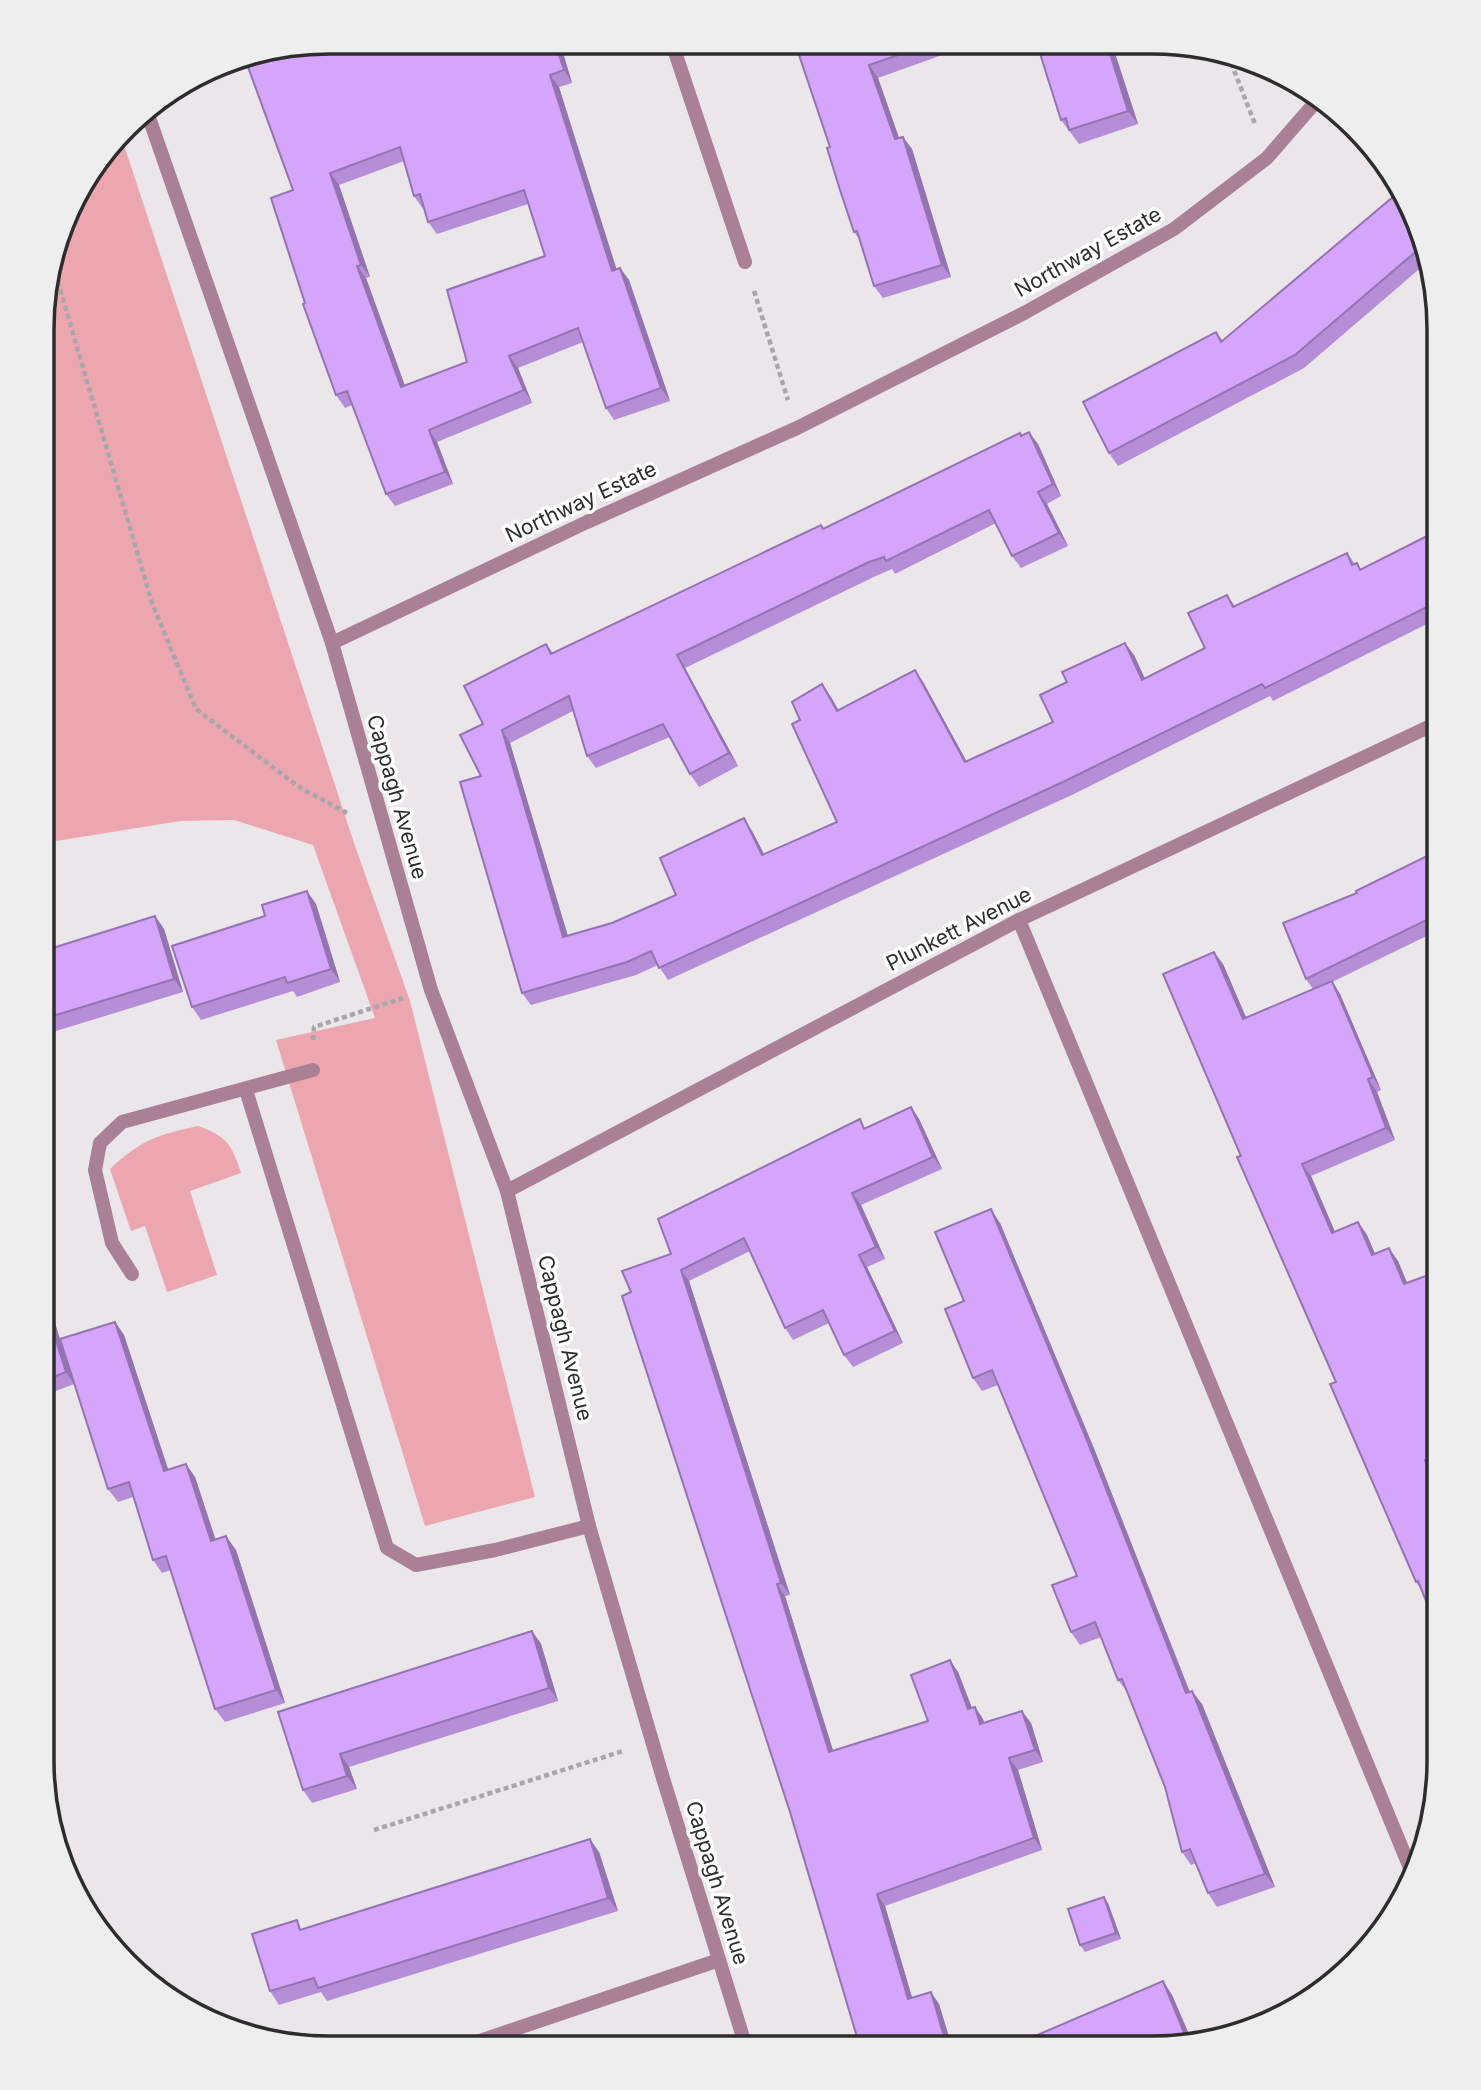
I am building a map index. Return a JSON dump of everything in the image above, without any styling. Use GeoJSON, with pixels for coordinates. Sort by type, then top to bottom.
{"type":"FeatureCollection","features":[{"type":"Feature","properties":{"kind":"street"},"geometry":{"type":"LineString","coordinates":[[675,54],[745,262]]}},
{"type":"Feature","properties":{"kind":"street","name":"Northway Estate"},"geometry":{"type":"LineString","coordinates":[[332,643],[587,522],[797,428],[1026,312],[1174,229],[1267,158],[1312,106]]}},
{"type":"Feature","properties":{"kind":"street"},"geometry":{"type":"LineString","coordinates":[[150,120],[332,643]]}},
{"type":"Feature","properties":{"kind":"street","name":"Cappagh Avenue"},"geometry":{"type":"LineString","coordinates":[[332,643],[430,990],[507,1191],[589,1526],[743,2036]]}},
{"type":"Feature","properties":{"kind":"street","name":"Plunkett Avenue"},"geometry":{"type":"LineString","coordinates":[[507,1191],[1019,920],[1427,728]]}},
{"type":"Feature","properties":{"kind":"street"},"geometry":{"type":"LineString","coordinates":[[1019,920],[1408,1862]]}},
{"type":"Feature","properties":{"kind":"street"},"geometry":{"type":"LineString","coordinates":[[132,1274],[111,1243],[94,1170],[100,1143],[122,1122],[313,1070]]}},
{"type":"Feature","properties":{"kind":"street"},"geometry":{"type":"LineString","coordinates":[[246,1090],[387,1548],[416,1566],[495,1550],[589,1526]]}},
{"type":"Feature","properties":{"kind":"street"},"geometry":{"type":"LineString","coordinates":[[495,2036],[719,1960]]}},
{"type":"Feature","properties":{"kind":"path"},"geometry":{"type":"LineString","coordinates":[[1232,67],[1267,158]]}},
{"type":"Feature","properties":{"kind":"path"},"geometry":{"type":"LineString","coordinates":[[745,262],[797,428]]}},
{"type":"Feature","properties":{"kind":"path"},"geometry":{"type":"LineString","coordinates":[[59,284],[152,603],[196,709],[299,787],[386,835]]}},
{"type":"Feature","properties":{"kind":"path"},"geometry":{"type":"LineString","coordinates":[[313,1070],[314,1027],[430,990]]}},
{"type":"Feature","properties":{"kind":"path"},"geometry":{"type":"LineString","coordinates":[[374,1830],[652,1741]]}},
{"type":"Feature","properties":{"kind":"shaded area"},"geometry":{"type":"Polygon","coordinates":[[[124,146],[354,843],[410,1001],[535,1497],[425,1526],[276,1040],[375,1018],[313,845],[234,820],[180,821],[54,841],[55,311],[60,275],[75,224],[101,176],[124,146]]]}},
{"type":"Feature","properties":{"kind":"shaded area"},"geometry":{"type":"Polygon","coordinates":[[[198,1126],[216,1134],[227,1143],[235,1155],[241,1173],[190,1191],[217,1275],[167,1292],[145,1226],[131,1231],[110,1169],[131,1151],[150,1140],[198,1126]]]}},
{"type":"Feature","properties":{"kind":"building"},"geometry":{"type":"Polygon","coordinates":[[[329,54],[559,54],[564,70],[550,75],[612,271],[620,268],[661,388],[606,408],[578,328],[509,356],[524,390],[429,430],[445,472],[386,494],[347,391],[336,395],[303,304],[305,303],[271,198],[293,190],[248,67],[293,57],[329,54]],[[400,147],[330,173],[361,265],[357,266],[401,387],[467,362],[447,290],[545,256],[524,190],[428,222],[420,194],[414,196],[400,147]]]}},
{"type":"Feature","properties":{"kind":"building"},"geometry":{"type":"Polygon","coordinates":[[[799,54],[901,54],[869,65],[895,139],[903,137],[942,265],[874,286],[857,231],[854,232],[840,190],[827,148],[830,147],[799,54]]]}},
{"type":"Feature","properties":{"kind":"building"},"geometry":{"type":"Polygon","coordinates":[[[1040,54],[1110,54],[1128,111],[1069,130],[1066,118],[1061,120],[1040,54]]]}},
{"type":"Feature","properties":{"kind":"building"},"geometry":{"type":"Polygon","coordinates":[[[1393,197],[1415,252],[1295,355],[1109,453],[1083,402],[1216,332],[1221,342],[1393,197]]]}},
{"type":"Feature","properties":{"kind":"building"},"geometry":{"type":"Polygon","coordinates":[[[1029,432],[1053,484],[1038,492],[1059,533],[1012,556],[989,510],[886,561],[884,557],[869,562],[677,655],[729,753],[690,774],[663,724],[587,756],[569,696],[502,730],[563,937],[612,923],[676,895],[660,858],[744,818],[762,855],[837,822],[792,724],[800,720],[792,702],[822,684],[837,711],[915,670],[965,762],[1053,722],[1040,695],[1067,682],[1062,672],[1125,643],[1142,680],[1205,648],[1188,613],[1227,595],[1233,607],[1347,553],[1352,565],[1357,563],[1360,570],[1427,536],[1427,607],[1265,688],[1262,684],[1065,781],[659,968],[651,951],[627,962],[522,993],[460,782],[481,776],[460,735],[483,724],[464,686],[546,644],[551,654],[821,525],[823,529],[1020,433],[1021,436],[1029,432]]]}},
{"type":"Feature","properties":{"kind":"building"},"geometry":{"type":"Polygon","coordinates":[[[1427,856],[1427,920],[1306,979],[1283,923],[1357,893],[1356,891],[1427,856]]]}},
{"type":"Feature","properties":{"kind":"building"},"geometry":{"type":"Polygon","coordinates":[[[307,891],[331,969],[287,983],[285,977],[192,1007],[172,946],[265,916],[262,905],[307,891]]]}},
{"type":"Feature","properties":{"kind":"building"},"geometry":{"type":"Polygon","coordinates":[[[155,916],[174,979],[54,1016],[54,948],[155,916]]]}},
{"type":"Feature","properties":{"kind":"building"},"geometry":{"type":"Polygon","coordinates":[[[1214,952],[1243,1019],[1332,981],[1373,1077],[1368,1079],[1386,1128],[1302,1164],[1332,1233],[1358,1222],[1372,1255],[1389,1248],[1404,1284],[1427,1275],[1427,1604],[1330,1384],[1336,1382],[1237,1157],[1241,1156],[1163,974],[1214,952]]]}},
{"type":"Feature","properties":{"kind":"building"},"geometry":{"type":"Polygon","coordinates":[[[911,1107],[933,1157],[852,1193],[876,1247],[859,1255],[895,1331],[844,1355],[823,1310],[785,1328],[744,1238],[681,1270],[781,1583],[777,1584],[829,1752],[928,1721],[911,1675],[950,1660],[968,1709],[975,1707],[980,1724],[1022,1711],[1035,1750],[1009,1758],[1034,1838],[877,1894],[908,1999],[931,1992],[944,2036],[857,2036],[790,1812],[622,1296],[631,1292],[622,1271],[671,1254],[658,1219],[860,1119],[864,1129],[911,1107]]]}},
{"type":"Feature","properties":{"kind":"building"},"geometry":{"type":"Polygon","coordinates":[[[991,1209],[1086,1438],[1186,1693],[1192,1691],[1265,1874],[1208,1893],[1190,1849],[1182,1852],[1165,1787],[1122,1679],[1118,1680],[1095,1622],[1071,1632],[1052,1585],[1077,1576],[992,1370],[973,1378],[945,1309],[964,1301],[935,1232],[991,1209]]]}},
{"type":"Feature","properties":{"kind":"building"},"geometry":{"type":"Polygon","coordinates":[[[115,1322],[164,1471],[186,1464],[211,1541],[226,1536],[276,1690],[215,1709],[166,1556],[153,1560],[129,1482],[108,1489],[60,1339],[115,1322]]]}},
{"type":"Feature","properties":{"kind":"building"},"geometry":{"type":"Polygon","coordinates":[[[54,1334],[66,1372],[54,1377],[54,1334]]]}},
{"type":"Feature","properties":{"kind":"building"},"geometry":{"type":"Polygon","coordinates":[[[532,1631],[549,1688],[340,1754],[347,1776],[303,1790],[278,1712],[532,1631]]]}},
{"type":"Feature","properties":{"kind":"building"},"geometry":{"type":"Polygon","coordinates":[[[590,1839],[608,1898],[318,1988],[314,1978],[270,1991],[252,1934],[297,1920],[300,1930],[590,1839]]]}},
{"type":"Feature","properties":{"kind":"building"},"geometry":{"type":"Polygon","coordinates":[[[1104,1897],[1116,1933],[1080,1945],[1068,1909],[1104,1897]]]}},
{"type":"Feature","properties":{"kind":"building"},"geometry":{"type":"Polygon","coordinates":[[[1163,1981],[1184,2033],[1152,2036],[1035,2036],[1163,1981]]]}}]}
